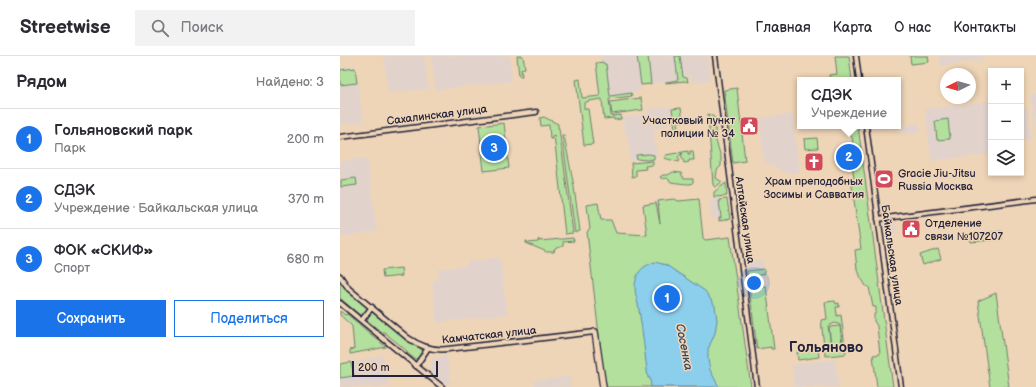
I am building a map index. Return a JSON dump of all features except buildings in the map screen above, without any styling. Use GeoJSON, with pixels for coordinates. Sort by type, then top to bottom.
{"type":"FeatureCollection","features":[{"type":"Feature","properties":{"kind":"main road"},"geometry":{"type":"LineString","coordinates":[[595,332],[603,387]]}},
{"type":"Feature","properties":{"kind":"street","name":"Алтайская улица"},"geometry":{"type":"LineString","coordinates":[[714,56],[757,387]]}},
{"type":"Feature","properties":{"kind":"street"},"geometry":{"type":"LineString","coordinates":[[856,56],[859,77]]}},
{"type":"Feature","properties":{"kind":"street","name":"Сахалинская улица"},"geometry":{"type":"LineString","coordinates":[[340,137],[536,112]]}},
{"type":"Feature","properties":{"kind":"street","name":"Байкальская улица"},"geometry":{"type":"LineString","coordinates":[[866,129],[901,387]]}},
{"type":"Feature","properties":{"kind":"street"},"geometry":{"type":"LineString","coordinates":[[878,219],[1036,199]]}},
{"type":"Feature","properties":{"kind":"street","name":"Камчатская улица"},"geometry":{"type":"LineString","coordinates":[[340,276],[349,288],[413,342],[428,348],[448,349],[595,332]]}},
{"type":"Feature","properties":{"kind":"street"},"geometry":{"type":"LineString","coordinates":[[340,303],[442,387]]}},
{"type":"Feature","properties":{"kind":"street"},"geometry":{"type":"LineString","coordinates":[[362,320],[372,308]]}},
{"type":"Feature","properties":{"kind":"street"},"geometry":{"type":"LineString","coordinates":[[416,366],[428,348]]}},
{"type":"Feature","properties":{"kind":"shaded area"},"geometry":{"type":"Polygon","coordinates":[[[384,56],[425,56],[429,89],[388,93],[384,56]]]}},
{"type":"Feature","properties":{"kind":"shaded area"},"geometry":{"type":"Polygon","coordinates":[[[431,56],[510,56],[512,81],[435,90],[431,56]]]}},
{"type":"Feature","properties":{"kind":"shaded area"},"geometry":{"type":"Polygon","coordinates":[[[675,56],[678,80],[641,85],[639,92],[605,96],[600,57],[675,56]]]}},
{"type":"Feature","properties":{"kind":"shaded area"},"geometry":{"type":"Polygon","coordinates":[[[680,56],[708,56],[711,80],[691,83],[690,76],[683,77],[680,56]]]}},
{"type":"Feature","properties":{"kind":"shaded area"},"geometry":{"type":"Polygon","coordinates":[[[939,56],[982,56],[983,60],[940,66],[939,56]]]}},
{"type":"Feature","properties":{"kind":"shaded area"},"geometry":{"type":"Polygon","coordinates":[[[356,66],[363,122],[340,125],[340,67],[356,66]]]}},
{"type":"Feature","properties":{"kind":"shaded area"},"geometry":{"type":"Polygon","coordinates":[[[1036,94],[1036,128],[1035,129],[1030,95],[1036,94]]]}},
{"type":"Feature","properties":{"kind":"shaded area"},"geometry":{"type":"Polygon","coordinates":[[[988,101],[988,154],[931,161],[925,109],[988,101]]]}},
{"type":"Feature","properties":{"kind":"shaded area"},"geometry":{"type":"Polygon","coordinates":[[[671,106],[673,126],[653,129],[657,157],[631,161],[627,134],[625,134],[622,117],[648,114],[648,109],[671,106]]]}},
{"type":"Feature","properties":{"kind":"shaded area"},"geometry":{"type":"Polygon","coordinates":[[[1028,108],[1031,139],[1024,140],[1024,109],[1028,108]]]}},
{"type":"Feature","properties":{"kind":"shaded area"},"geometry":{"type":"Polygon","coordinates":[[[792,114],[800,173],[786,173],[764,161],[759,118],[792,114]]]}},
{"type":"Feature","properties":{"kind":"shaded area"},"geometry":{"type":"Polygon","coordinates":[[[920,123],[921,132],[904,135],[903,126],[920,123]]]}},
{"type":"Feature","properties":{"kind":"shaded area"},"geometry":{"type":"Polygon","coordinates":[[[367,158],[377,232],[340,237],[340,161],[367,158]]]}},
{"type":"Feature","properties":{"kind":"shaded area"},"geometry":{"type":"Polygon","coordinates":[[[719,198],[721,218],[712,219],[709,200],[719,198]]]}},
{"type":"Feature","properties":{"kind":"shaded area"},"geometry":{"type":"Polygon","coordinates":[[[894,222],[899,232],[886,234],[885,224],[894,222]]]}},
{"type":"Feature","properties":{"kind":"shaded area"},"geometry":{"type":"Polygon","coordinates":[[[500,258],[507,314],[437,323],[432,283],[433,280],[439,279],[437,269],[468,265],[468,261],[500,258]]]}},
{"type":"Feature","properties":{"kind":"shaded area"},"geometry":{"type":"Polygon","coordinates":[[[759,260],[763,262],[764,269],[747,271],[746,261],[759,260]]]}},
{"type":"Feature","properties":{"kind":"shaded area"},"geometry":{"type":"Polygon","coordinates":[[[383,355],[389,377],[391,379],[387,383],[391,387],[340,387],[340,378],[354,376],[351,362],[383,355]]]}},
{"type":"Feature","properties":{"kind":"shaded area"},"geometry":{"type":"Polygon","coordinates":[[[447,355],[451,385],[447,385],[432,373],[431,359],[447,355]]]}},
{"type":"Feature","properties":{"kind":"shaded area"},"geometry":{"type":"Polygon","coordinates":[[[835,359],[839,387],[794,387],[791,365],[835,359]]]}},
{"type":"Feature","properties":{"kind":"shaded area"},"geometry":{"type":"Polygon","coordinates":[[[570,376],[571,387],[534,387],[533,381],[570,376]]]}},
{"type":"Feature","properties":{"kind":"green space"},"geometry":{"type":"Polygon","coordinates":[[[517,56],[523,56],[525,68],[521,69],[522,76],[519,76],[517,56]]]}},
{"type":"Feature","properties":{"kind":"green space"},"geometry":{"type":"Polygon","coordinates":[[[637,56],[648,56],[651,84],[641,85],[637,56]]]}},
{"type":"Feature","properties":{"kind":"green space"},"geometry":{"type":"Polygon","coordinates":[[[675,56],[680,56],[683,77],[687,78],[688,82],[666,83],[678,80],[675,56]]]}},
{"type":"Feature","properties":{"kind":"green space"},"geometry":{"type":"Polygon","coordinates":[[[835,56],[849,56],[852,77],[829,77],[829,75],[837,74],[835,56]]]}},
{"type":"Feature","properties":{"kind":"green space"},"geometry":{"type":"Polygon","coordinates":[[[910,56],[928,56],[929,62],[911,64],[910,56]]]}},
{"type":"Feature","properties":{"kind":"green space"},"geometry":{"type":"Polygon","coordinates":[[[603,62],[606,64],[610,96],[631,93],[632,96],[609,99],[611,116],[621,115],[621,119],[604,119],[602,99],[584,103],[584,109],[588,109],[593,144],[584,145],[576,80],[580,79],[582,98],[600,96],[596,63],[603,62]]]}},
{"type":"Feature","properties":{"kind":"green space"},"geometry":{"type":"Polygon","coordinates":[[[355,68],[357,83],[340,85],[340,70],[355,68]]]}},
{"type":"Feature","properties":{"kind":"green space"},"geometry":{"type":"Polygon","coordinates":[[[737,88],[745,161],[733,163],[724,90],[737,88]]]}},
{"type":"Feature","properties":{"kind":"green space"},"geometry":{"type":"Polygon","coordinates":[[[641,98],[643,110],[612,114],[610,102],[641,98]]]}},
{"type":"Feature","properties":{"kind":"green space"},"geometry":{"type":"Polygon","coordinates":[[[681,108],[683,121],[677,122],[678,128],[675,128],[672,109],[681,108]]]}},
{"type":"Feature","properties":{"kind":"green space"},"geometry":{"type":"Polygon","coordinates":[[[708,114],[714,117],[716,141],[721,157],[721,166],[717,170],[716,178],[722,182],[715,187],[713,185],[708,114]]]}},
{"type":"Feature","properties":{"kind":"green space"},"geometry":{"type":"Polygon","coordinates":[[[544,117],[558,124],[559,128],[573,233],[565,234],[554,135],[552,136],[552,139],[550,139],[549,125],[541,126],[540,118],[544,117]]]}},
{"type":"Feature","properties":{"kind":"green space"},"geometry":{"type":"Polygon","coordinates":[[[948,119],[950,139],[937,140],[935,121],[948,119]]]}},
{"type":"Feature","properties":{"kind":"green space"},"geometry":{"type":"Polygon","coordinates":[[[504,123],[509,168],[484,171],[479,126],[504,123]]]}},
{"type":"Feature","properties":{"kind":"green space"},"geometry":{"type":"Polygon","coordinates":[[[848,129],[858,129],[893,387],[877,387],[873,355],[880,354],[877,326],[874,321],[876,307],[873,307],[869,287],[866,286],[857,269],[855,250],[861,249],[851,179],[854,178],[852,165],[856,165],[852,137],[849,134],[848,129]]]}},
{"type":"Feature","properties":{"kind":"green space"},"geometry":{"type":"Polygon","coordinates":[[[562,135],[564,135],[574,187],[580,231],[575,233],[562,135]]]}},
{"type":"Feature","properties":{"kind":"green space"},"geometry":{"type":"Polygon","coordinates":[[[817,138],[818,148],[805,149],[804,139],[817,138]]]}},
{"type":"Feature","properties":{"kind":"green space"},"geometry":{"type":"Polygon","coordinates":[[[688,151],[688,154],[690,154],[690,151],[693,151],[694,160],[689,160],[689,162],[684,163],[681,154],[678,157],[680,160],[679,162],[664,158],[666,155],[688,151]]]}},
{"type":"Feature","properties":{"kind":"green space"},"geometry":{"type":"Polygon","coordinates":[[[636,155],[654,155],[654,159],[637,159],[636,155]]]}},
{"type":"Feature","properties":{"kind":"green space"},"geometry":{"type":"Polygon","coordinates":[[[653,161],[653,165],[645,166],[646,169],[636,170],[636,176],[632,177],[631,163],[653,161]]]}},
{"type":"Feature","properties":{"kind":"green space"},"geometry":{"type":"Polygon","coordinates":[[[673,172],[681,173],[684,179],[693,179],[693,182],[691,184],[676,183],[671,182],[667,178],[662,179],[660,177],[673,172]]]}},
{"type":"Feature","properties":{"kind":"green space"},"geometry":{"type":"Polygon","coordinates":[[[356,178],[357,185],[341,187],[341,180],[356,178]]]}},
{"type":"Feature","properties":{"kind":"green space"},"geometry":{"type":"Polygon","coordinates":[[[726,183],[727,196],[714,197],[714,192],[726,183]]]}},
{"type":"Feature","properties":{"kind":"green space"},"geometry":{"type":"Polygon","coordinates":[[[674,199],[679,201],[699,199],[703,238],[705,240],[730,237],[751,387],[605,387],[587,232],[590,229],[587,205],[598,203],[601,220],[611,220],[616,233],[647,235],[643,205],[656,203],[660,224],[658,201],[674,199]]]}},
{"type":"Feature","properties":{"kind":"green space"},"geometry":{"type":"Polygon","coordinates":[[[727,199],[730,219],[719,221],[719,218],[721,218],[719,200],[727,199]]]}},
{"type":"Feature","properties":{"kind":"green space"},"geometry":{"type":"Polygon","coordinates":[[[1002,231],[1002,239],[971,242],[970,235],[1002,231]]]}},
{"type":"Feature","properties":{"kind":"green space"},"geometry":{"type":"Polygon","coordinates":[[[573,238],[574,241],[563,242],[563,246],[555,249],[554,252],[547,252],[526,243],[526,241],[528,243],[538,242],[539,239],[539,241],[573,238]]]}},
{"type":"Feature","properties":{"kind":"green space"},"geometry":{"type":"Polygon","coordinates":[[[938,249],[941,259],[923,265],[920,255],[938,249]]]}},
{"type":"Feature","properties":{"kind":"green space"},"geometry":{"type":"Polygon","coordinates":[[[401,268],[402,276],[383,278],[382,270],[401,268]]]}},
{"type":"Feature","properties":{"kind":"green space"},"geometry":{"type":"Polygon","coordinates":[[[764,269],[764,274],[759,275],[760,287],[766,286],[774,349],[771,349],[771,347],[757,349],[747,271],[764,269]]]}},
{"type":"Feature","properties":{"kind":"green space"},"geometry":{"type":"Polygon","coordinates":[[[340,283],[369,309],[362,317],[340,298],[340,283]]]}},
{"type":"Feature","properties":{"kind":"green space"},"geometry":{"type":"Polygon","coordinates":[[[996,293],[1009,387],[990,387],[978,301],[996,293]]]}},
{"type":"Feature","properties":{"kind":"green space"},"geometry":{"type":"Polygon","coordinates":[[[835,301],[836,304],[839,303],[839,307],[836,307],[837,316],[841,315],[846,354],[825,355],[821,320],[827,319],[825,302],[835,301]],[[835,323],[828,326],[831,346],[837,348],[843,344],[840,325],[835,323]]]}},
{"type":"Feature","properties":{"kind":"green space"},"geometry":{"type":"Polygon","coordinates":[[[340,311],[345,315],[347,314],[386,347],[350,354],[350,350],[354,349],[352,326],[340,315],[340,311]]]}},
{"type":"Feature","properties":{"kind":"green space"},"geometry":{"type":"Polygon","coordinates":[[[371,312],[422,350],[420,357],[415,359],[384,332],[381,332],[367,320],[371,312]]]}},
{"type":"Feature","properties":{"kind":"green space"},"geometry":{"type":"Polygon","coordinates":[[[840,326],[842,344],[831,345],[829,327],[840,326]]]}},
{"type":"Feature","properties":{"kind":"green space"},"geometry":{"type":"Polygon","coordinates":[[[818,349],[819,357],[798,360],[797,352],[818,349]]]}},
{"type":"Feature","properties":{"kind":"green space"},"geometry":{"type":"Polygon","coordinates":[[[351,362],[354,376],[340,378],[340,364],[351,362]]]}},
{"type":"Feature","properties":{"kind":"water","name":"Сосенка"},"geometry":{"type":"Polygon","coordinates":[[[655,262],[666,265],[705,291],[715,306],[717,320],[715,333],[708,349],[708,359],[710,370],[719,387],[651,387],[650,378],[648,378],[635,284],[637,276],[641,270],[655,262]]]}},
{"type":"Feature","properties":{"kind":"place","name":"Участковый пункт полиции № 34"},"geometry":{"type":"Point","coordinates":[749,126]}},
{"type":"Feature","properties":{"kind":"place","name":"ФОК «СКИФ»"},"geometry":{"type":"Point","coordinates":[494,148]}},
{"type":"Feature","properties":{"kind":"place","name":"СДЭК"},"geometry":{"type":"Point","coordinates":[849,157]}},
{"type":"Feature","properties":{"kind":"place","name":"Храм преподобных Зосимы и Савватия"},"geometry":{"type":"Point","coordinates":[814,162]}},
{"type":"Feature","properties":{"kind":"place","name":"Gracie Jiu-Jitsu Russia Москва"},"geometry":{"type":"Point","coordinates":[884,179]}},
{"type":"Feature","properties":{"kind":"place","name":"Отделение связи №107207"},"geometry":{"type":"Point","coordinates":[911,229]}},
{"type":"Feature","properties":{"kind":"place","name":"Гольяновcкий парк"},"geometry":{"type":"Point","coordinates":[667,298]}},
{"type":"Feature","properties":{"kind":"district","name":"Гольяново"},"geometry":{"type":"Point","coordinates":[826,347]}}]}
